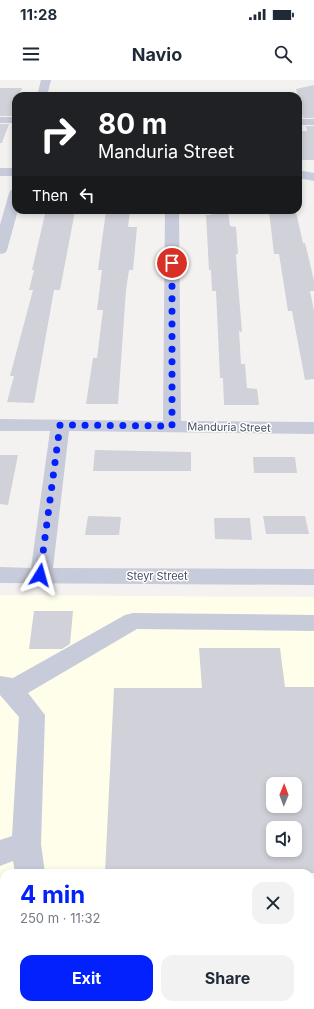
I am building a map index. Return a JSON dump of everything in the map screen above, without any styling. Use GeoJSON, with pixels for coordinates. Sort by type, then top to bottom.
{"type":"FeatureCollection","features":[{"type":"Feature","properties":{"kind":"street"},"geometry":{"type":"LineString","coordinates":[[43,92],[46,80]]}},
{"type":"Feature","properties":{"kind":"street"},"geometry":{"type":"LineString","coordinates":[[0,120],[12,120]]}},
{"type":"Feature","properties":{"kind":"street"},"geometry":{"type":"LineString","coordinates":[[302,122],[314,122]]}},
{"type":"Feature","properties":{"kind":"street"},"geometry":{"type":"LineString","coordinates":[[0,172],[12,172]]}},
{"type":"Feature","properties":{"kind":"street"},"geometry":{"type":"LineString","coordinates":[[302,175],[314,177]]}},
{"type":"Feature","properties":{"kind":"street"},"geometry":{"type":"LineString","coordinates":[[0,250],[12,207]]}},
{"type":"Feature","properties":{"kind":"street"},"geometry":{"type":"LineString","coordinates":[[172,214],[172,426]]}},
{"type":"Feature","properties":{"kind":"street","name":"Manduria Street"},"geometry":{"type":"LineString","coordinates":[[0,425],[314,428]]}},
{"type":"Feature","properties":{"kind":"street"},"geometry":{"type":"LineString","coordinates":[[40,575],[60,425]]}},
{"type":"Feature","properties":{"kind":"street","name":"Steyr Street"},"geometry":{"type":"LineString","coordinates":[[0,575],[314,577]]}},
{"type":"Feature","properties":{"kind":"street"},"geometry":{"type":"LineString","coordinates":[[27,869],[13,848],[32,715],[5,688],[133,621],[314,623]]}},
{"type":"Feature","properties":{"kind":"shaded area"},"geometry":{"type":"Polygon","coordinates":[[[0,595],[314,597],[314,869],[0,869],[0,595]]]}},
{"type":"Feature","properties":{"kind":"building"},"geometry":{"type":"Polygon","coordinates":[[[314,85],[314,118],[303,118],[302,92],[297,92],[296,89],[314,85]]]}},
{"type":"Feature","properties":{"kind":"building"},"geometry":{"type":"Polygon","coordinates":[[[0,88],[22,88],[20,92],[12,92],[12,116],[0,116],[0,88]]]}},
{"type":"Feature","properties":{"kind":"building"},"geometry":{"type":"Polygon","coordinates":[[[0,124],[9,124],[2,143],[0,143],[0,124]]]}},
{"type":"Feature","properties":{"kind":"building"},"geometry":{"type":"Polygon","coordinates":[[[306,126],[314,126],[314,160],[302,160],[302,131],[307,131],[306,126]]]}},
{"type":"Feature","properties":{"kind":"building"},"geometry":{"type":"Polygon","coordinates":[[[45,214],[74,214],[60,290],[54,290],[34,403],[7,402],[14,376],[10,376],[33,290],[29,290],[34,270],[32,270],[45,214]]]}},
{"type":"Feature","properties":{"kind":"building"},"geometry":{"type":"Polygon","coordinates":[[[106,214],[130,214],[128,227],[137,227],[133,270],[129,270],[126,290],[118,404],[86,404],[93,358],[97,358],[103,310],[97,310],[102,270],[98,270],[106,214]]]}},
{"type":"Feature","properties":{"kind":"building"},"geometry":{"type":"Polygon","coordinates":[[[228,214],[230,226],[236,227],[238,254],[236,254],[242,332],[239,331],[241,364],[245,364],[247,388],[257,389],[259,405],[224,405],[223,378],[220,378],[216,291],[212,291],[211,270],[209,270],[206,215],[228,214]]]}},
{"type":"Feature","properties":{"kind":"building"},"geometry":{"type":"Polygon","coordinates":[[[269,214],[296,214],[314,281],[314,291],[310,291],[314,311],[314,379],[305,380],[292,311],[288,311],[279,254],[274,254],[269,214]]]}},
{"type":"Feature","properties":{"kind":"building"},"geometry":{"type":"Polygon","coordinates":[[[95,450],[191,452],[191,471],[93,471],[95,450]]]}},
{"type":"Feature","properties":{"kind":"building"},"geometry":{"type":"Polygon","coordinates":[[[0,455],[18,455],[8,505],[0,504],[0,455]]]}},
{"type":"Feature","properties":{"kind":"building"},"geometry":{"type":"Polygon","coordinates":[[[253,457],[295,457],[297,473],[254,473],[253,457]]]}},
{"type":"Feature","properties":{"kind":"building"},"geometry":{"type":"Polygon","coordinates":[[[88,516],[121,517],[119,535],[85,535],[88,516]]]}},
{"type":"Feature","properties":{"kind":"building"},"geometry":{"type":"Polygon","coordinates":[[[263,516],[305,516],[309,534],[266,534],[263,516]]]}},
{"type":"Feature","properties":{"kind":"building"},"geometry":{"type":"Polygon","coordinates":[[[214,518],[250,518],[252,540],[215,539],[214,518]]]}},
{"type":"Feature","properties":{"kind":"building"},"geometry":{"type":"Polygon","coordinates":[[[34,611],[73,611],[70,644],[62,649],[29,649],[34,611]]]}},
{"type":"Feature","properties":{"kind":"building"},"geometry":{"type":"Polygon","coordinates":[[[199,648],[280,648],[285,687],[314,687],[314,869],[105,869],[114,688],[202,688],[199,648]]]}},
{"type":"Feature","properties":{"kind":"route"},"geometry":{"type":"LineString","coordinates":[[40,575],[60,425],[172,426],[172,263]]}}]}
